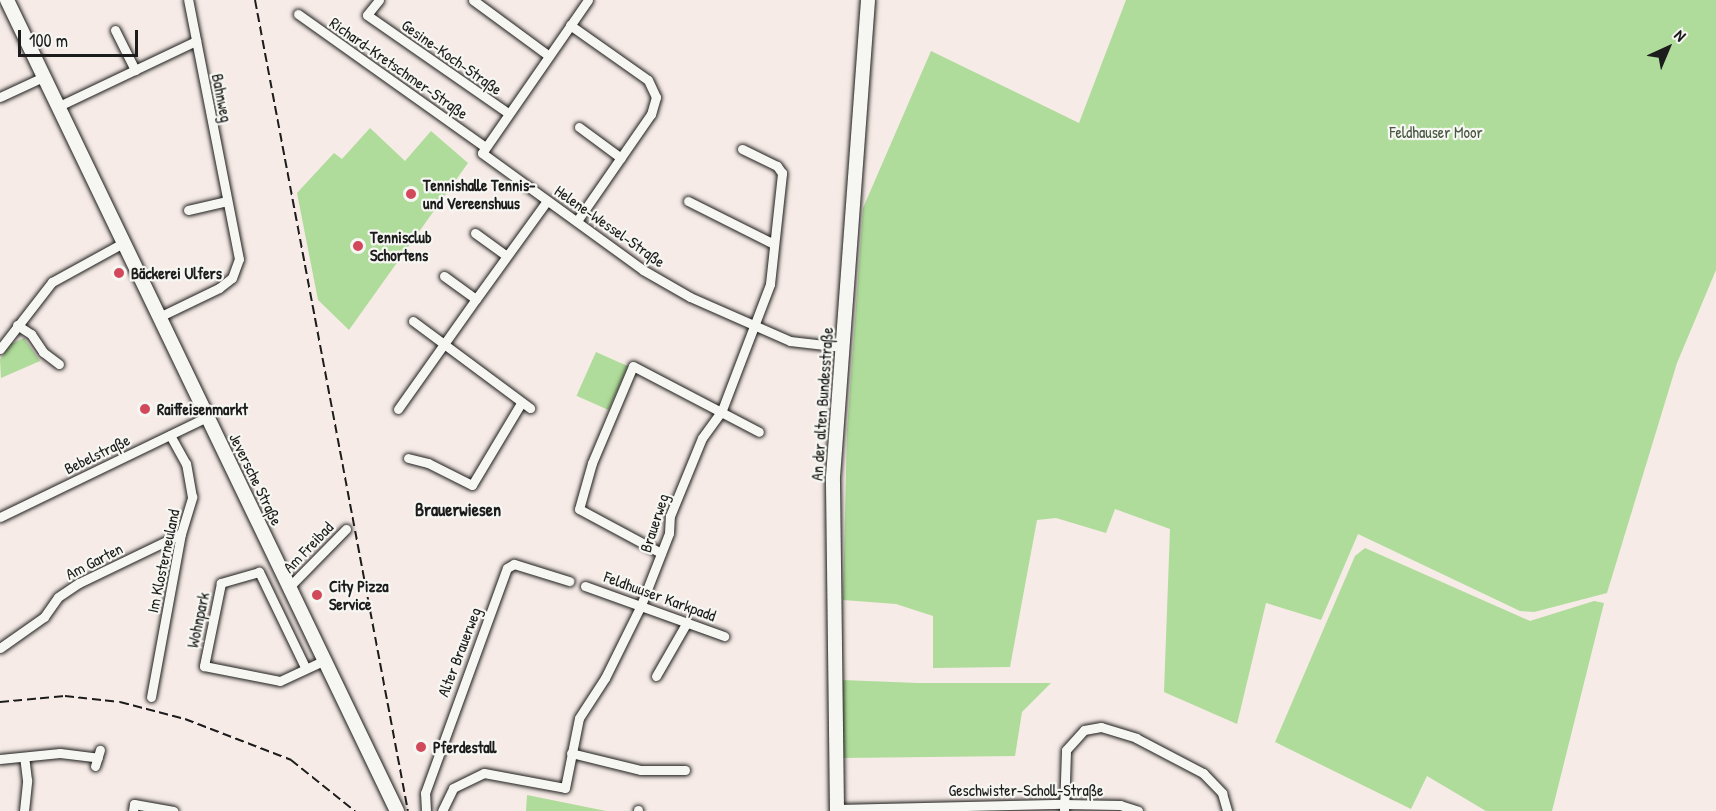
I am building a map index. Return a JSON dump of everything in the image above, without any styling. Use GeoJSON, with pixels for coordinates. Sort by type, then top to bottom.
{"type":"FeatureCollection","features":[{"type":"Feature","properties":{"kind":"street","name":"Jeversche Straße"},"geometry":{"type":"LineString","coordinates":[[7,0],[397,811]]}},
{"type":"Feature","properties":{"kind":"street","name":"Bahnweg"},"geometry":{"type":"LineString","coordinates":[[159,317],[232,278],[239,259],[188,0]]}},
{"type":"Feature","properties":{"kind":"street","name":"Gesine-Koch-Straße"},"geometry":{"type":"LineString","coordinates":[[379,0],[367,15],[508,114]]}},
{"type":"Feature","properties":{"kind":"street"},"geometry":{"type":"LineString","coordinates":[[474,0],[548,55]]}},
{"type":"Feature","properties":{"kind":"street"},"geometry":{"type":"LineString","coordinates":[[485,147],[588,0]]}},
{"type":"Feature","properties":{"kind":"street","name":"An der alten Bundesstraße"},"geometry":{"type":"LineString","coordinates":[[837,810],[833,477],[868,0]]}},
{"type":"Feature","properties":{"kind":"street","name":"Richard-Kretschmer-Straße"},"geometry":{"type":"LineString","coordinates":[[298,14],[485,147]]}},
{"type":"Feature","properties":{"kind":"street"},"geometry":{"type":"LineString","coordinates":[[570,25],[632,67],[654,89],[656,104],[577,221]]}},
{"type":"Feature","properties":{"kind":"street"},"geometry":{"type":"LineString","coordinates":[[115,30],[135,70]]}},
{"type":"Feature","properties":{"kind":"street"},"geometry":{"type":"LineString","coordinates":[[59,106],[196,41]]}},
{"type":"Feature","properties":{"kind":"street"},"geometry":{"type":"LineString","coordinates":[[0,97],[44,77]]}},
{"type":"Feature","properties":{"kind":"street"},"geometry":{"type":"LineString","coordinates":[[579,127],[621,158]]}},
{"type":"Feature","properties":{"kind":"street","name":"Helene-Wessel-Straße"},"geometry":{"type":"LineString","coordinates":[[485,147],[482,153],[643,270],[755,328],[790,341],[842,347]]}},
{"type":"Feature","properties":{"kind":"street","name":"Brauerweg"},"geometry":{"type":"LineString","coordinates":[[442,811],[453,788],[484,773],[565,788],[579,718],[605,678],[641,605],[669,533],[670,516],[698,448],[722,410],[770,284],[772,243],[782,173],[777,166],[742,149]]}},
{"type":"Feature","properties":{"kind":"street"},"geometry":{"type":"LineString","coordinates":[[188,210],[227,201]]}},
{"type":"Feature","properties":{"kind":"street"},"geometry":{"type":"LineString","coordinates":[[398,409],[547,201]]}},
{"type":"Feature","properties":{"kind":"street"},"geometry":{"type":"LineString","coordinates":[[688,201],[772,243]]}},
{"type":"Feature","properties":{"kind":"street"},"geometry":{"type":"LineString","coordinates":[[475,233],[507,256]]}},
{"type":"Feature","properties":{"kind":"street"},"geometry":{"type":"LineString","coordinates":[[0,349],[51,282],[123,243]]}},
{"type":"Feature","properties":{"kind":"street"},"geometry":{"type":"LineString","coordinates":[[444,276],[476,298]]}},
{"type":"Feature","properties":{"kind":"street"},"geometry":{"type":"LineString","coordinates":[[408,458],[428,463],[472,485],[525,406],[446,343],[413,321]]}},
{"type":"Feature","properties":{"kind":"street"},"geometry":{"type":"LineString","coordinates":[[17,325],[31,334],[49,358],[59,363]]}},
{"type":"Feature","properties":{"kind":"street"},"geometry":{"type":"LineString","coordinates":[[661,553],[579,509],[592,463],[633,366],[722,410],[759,432]]}},
{"type":"Feature","properties":{"kind":"street","name":"Bebelstraße"},"geometry":{"type":"LineString","coordinates":[[0,517],[207,417]]}},
{"type":"Feature","properties":{"kind":"street","name":"Im Klosterneuland"},"geometry":{"type":"LineString","coordinates":[[151,697],[181,534],[192,497],[186,464],[170,435]]}},
{"type":"Feature","properties":{"kind":"street","name":"Am Freibad"},"geometry":{"type":"LineString","coordinates":[[290,586],[346,529]]}},
{"type":"Feature","properties":{"kind":"street","name":"Am Garten"},"geometry":{"type":"LineString","coordinates":[[0,648],[37,623],[58,597],[79,583],[181,534]]}},
{"type":"Feature","properties":{"kind":"street","name":"Alter Brauerweg"},"geometry":{"type":"LineString","coordinates":[[426,811],[428,782],[507,568],[514,564],[569,581]]}},
{"type":"Feature","properties":{"kind":"street","name":"Wohnpark"},"geometry":{"type":"LineString","coordinates":[[305,667],[259,572],[221,582],[204,666],[280,681],[305,667],[325,660]]}},
{"type":"Feature","properties":{"kind":"street","name":"Feldhuuser Karkpadd"},"geometry":{"type":"LineString","coordinates":[[585,586],[724,636]]}},
{"type":"Feature","properties":{"kind":"street"},"geometry":{"type":"LineString","coordinates":[[656,676],[687,622]]}},
{"type":"Feature","properties":{"kind":"street"},"geometry":{"type":"LineString","coordinates":[[1064,807],[1066,750],[1084,730],[1101,727],[1136,738],[1203,773],[1222,794],[1227,811]]}},
{"type":"Feature","properties":{"kind":"street"},"geometry":{"type":"LineString","coordinates":[[0,759],[60,753],[98,758]]}},
{"type":"Feature","properties":{"kind":"street"},"geometry":{"type":"LineString","coordinates":[[572,753],[641,770],[685,770]]}},
{"type":"Feature","properties":{"kind":"street"},"geometry":{"type":"LineString","coordinates":[[24,757],[27,780],[24,811]]}},
{"type":"Feature","properties":{"kind":"street"},"geometry":{"type":"LineString","coordinates":[[133,811],[134,804],[173,811]]}},
{"type":"Feature","properties":{"kind":"street","name":"Geschwister-Scholl-Straße"},"geometry":{"type":"LineString","coordinates":[[837,810],[1120,806],[1138,811]]}},
{"type":"Feature","properties":{"kind":"green space","name":"Feldhauser Moor"},"geometry":{"type":"Polygon","coordinates":[[[1126,0],[1716,0],[1716,270],[1677,363],[1607,593],[1534,612],[1520,611],[1358,534],[1321,620],[1266,603],[1237,724],[1164,692],[1170,529],[1115,509],[1106,533],[1056,518],[1037,520],[1010,667],[933,668],[933,616],[896,604],[843,600],[847,430],[863,208],[931,51],[1079,123],[1126,0]]]}},
{"type":"Feature","properties":{"kind":"green space","name":"Tennisclub Schortens"},"geometry":{"type":"Polygon","coordinates":[[[370,128],[405,161],[431,131],[468,163],[349,330],[318,300],[297,193],[334,153],[342,159],[370,128]]]}},
{"type":"Feature","properties":{"kind":"green space"},"geometry":{"type":"Polygon","coordinates":[[[24,338],[40,361],[1,378],[0,359],[11,344],[24,338]]]}},
{"type":"Feature","properties":{"kind":"green space"},"geometry":{"type":"Polygon","coordinates":[[[596,352],[628,366],[608,410],[576,396],[596,352]]]}},
{"type":"Feature","properties":{"kind":"green space"},"geometry":{"type":"Polygon","coordinates":[[[1365,548],[1530,621],[1594,601],[1604,603],[1552,811],[1486,811],[1427,776],[1411,809],[1275,742],[1355,556],[1365,548]]]}},
{"type":"Feature","properties":{"kind":"green space"},"geometry":{"type":"Polygon","coordinates":[[[842,680],[918,683],[1051,683],[1022,712],[1015,756],[843,758],[842,680]]]}},
{"type":"Feature","properties":{"kind":"green space"},"geometry":{"type":"Polygon","coordinates":[[[527,795],[606,811],[526,811],[527,795]]]}},
{"type":"Feature","properties":{"kind":"railway"},"geometry":{"type":"LineString","coordinates":[[255,0],[408,811]]}},
{"type":"Feature","properties":{"kind":"railway"},"geometry":{"type":"LineString","coordinates":[[0,702],[65,696],[120,702],[185,719],[291,760],[355,811]]}},
{"type":"Feature","properties":{"kind":"place","name":"Tennishalle Tennis- und Vereenshuus"},"geometry":{"type":"Point","coordinates":[411,194]}},
{"type":"Feature","properties":{"kind":"place","name":"Tennisclub Schortens"},"geometry":{"type":"Point","coordinates":[358,246]}},
{"type":"Feature","properties":{"kind":"place","name":"Bäckerei Ulfers"},"geometry":{"type":"Point","coordinates":[119,273]}},
{"type":"Feature","properties":{"kind":"place","name":"Raiffeisenmarkt"},"geometry":{"type":"Point","coordinates":[145,409]}},
{"type":"Feature","properties":{"kind":"place","name":"City Pizza Service"},"geometry":{"type":"Point","coordinates":[317,595]}},
{"type":"Feature","properties":{"kind":"place","name":"Pferdestall"},"geometry":{"type":"Point","coordinates":[421,747]}},
{"type":"Feature","properties":{"kind":"district","name":"Brauerwiesen"},"geometry":{"type":"Point","coordinates":[458,510]}}]}
